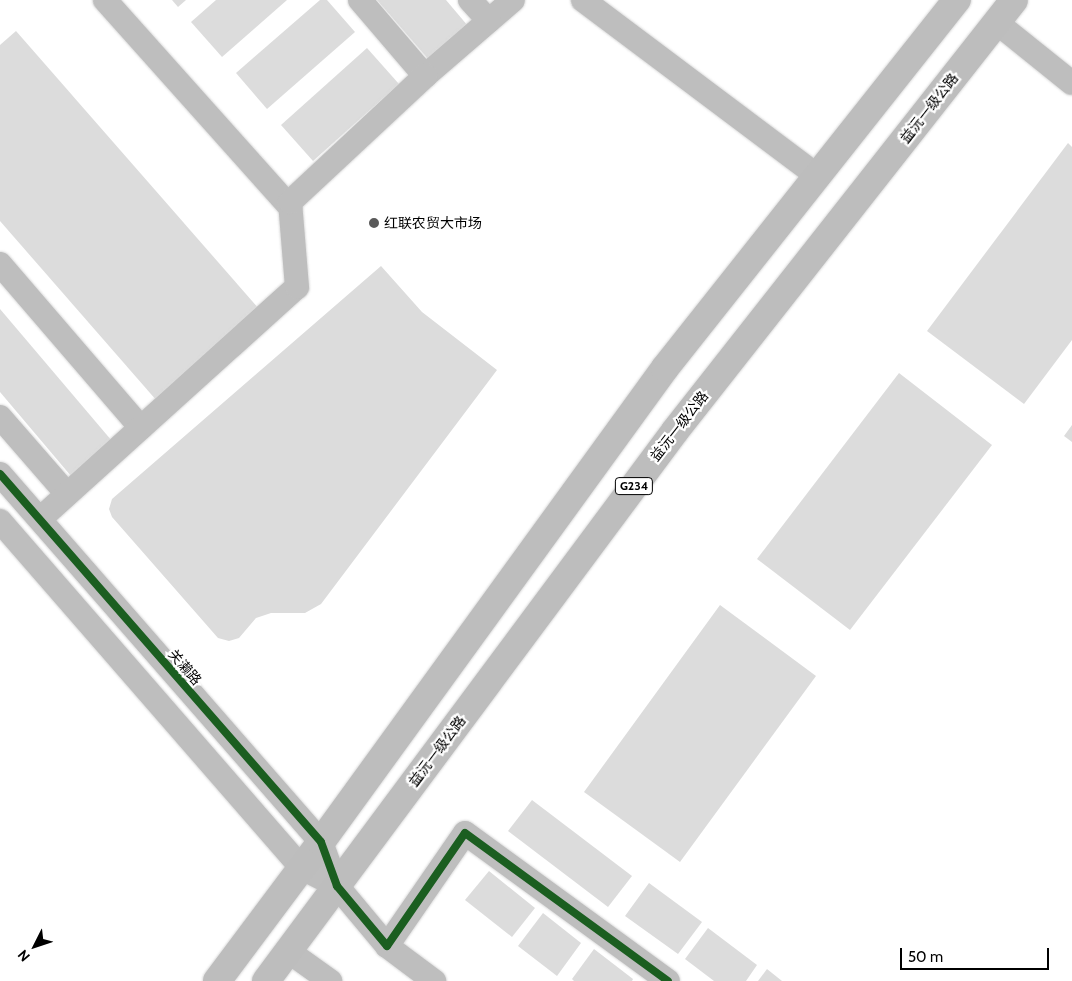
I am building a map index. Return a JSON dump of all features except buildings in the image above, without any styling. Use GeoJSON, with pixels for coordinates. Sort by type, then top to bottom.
{"type":"FeatureCollection","features":[{"type":"Feature","properties":{"kind":"highway"},"geometry":{"type":"LineString","coordinates":[[217,981],[302,868],[665,368],[957,0]]}},
{"type":"Feature","properties":{"kind":"highway","name":"益沅一级公路"},"geometry":{"type":"LineString","coordinates":[[266,981],[675,431],[1014,0]]}},
{"type":"Feature","properties":{"kind":"street"},"geometry":{"type":"LineString","coordinates":[[106,0],[290,207]]}},
{"type":"Feature","properties":{"kind":"street"},"geometry":{"type":"LineString","coordinates":[[360,0],[425,76]]}},
{"type":"Feature","properties":{"kind":"street"},"geometry":{"type":"LineString","coordinates":[[470,0],[489,21]]}},
{"type":"Feature","properties":{"kind":"street"},"geometry":{"type":"LineString","coordinates":[[40,519],[297,287],[290,202],[425,76],[513,0]]}},
{"type":"Feature","properties":{"kind":"street"},"geometry":{"type":"LineString","coordinates":[[583,0],[818,176]]}},
{"type":"Feature","properties":{"kind":"street"},"geometry":{"type":"LineString","coordinates":[[996,22],[1072,82]]}},
{"type":"Feature","properties":{"kind":"street"},"geometry":{"type":"LineString","coordinates":[[0,264],[141,428]]}},
{"type":"Feature","properties":{"kind":"street"},"geometry":{"type":"LineString","coordinates":[[0,417],[67,494]]}},
{"type":"Feature","properties":{"kind":"street","name":"关濑路"},"geometry":{"type":"LineString","coordinates":[[0,474],[321,842],[337,886]]}},
{"type":"Feature","properties":{"kind":"street"},"geometry":{"type":"LineString","coordinates":[[0,522],[302,868],[337,886],[387,946],[434,981]]}},
{"type":"Feature","properties":{"kind":"street"},"geometry":{"type":"LineString","coordinates":[[387,946],[466,833],[668,981]]}},
{"type":"Feature","properties":{"kind":"street"},"geometry":{"type":"LineString","coordinates":[[288,951],[330,981]]}},
{"type":"Feature","properties":{"kind":"cycle path"},"geometry":{"type":"LineString","coordinates":[[0,474],[321,842],[337,886],[387,946],[465,833],[668,981]]}},
{"type":"Feature","properties":{"kind":"place","name":"红联农贸大市场"},"geometry":{"type":"Point","coordinates":[374,223]}}]}
